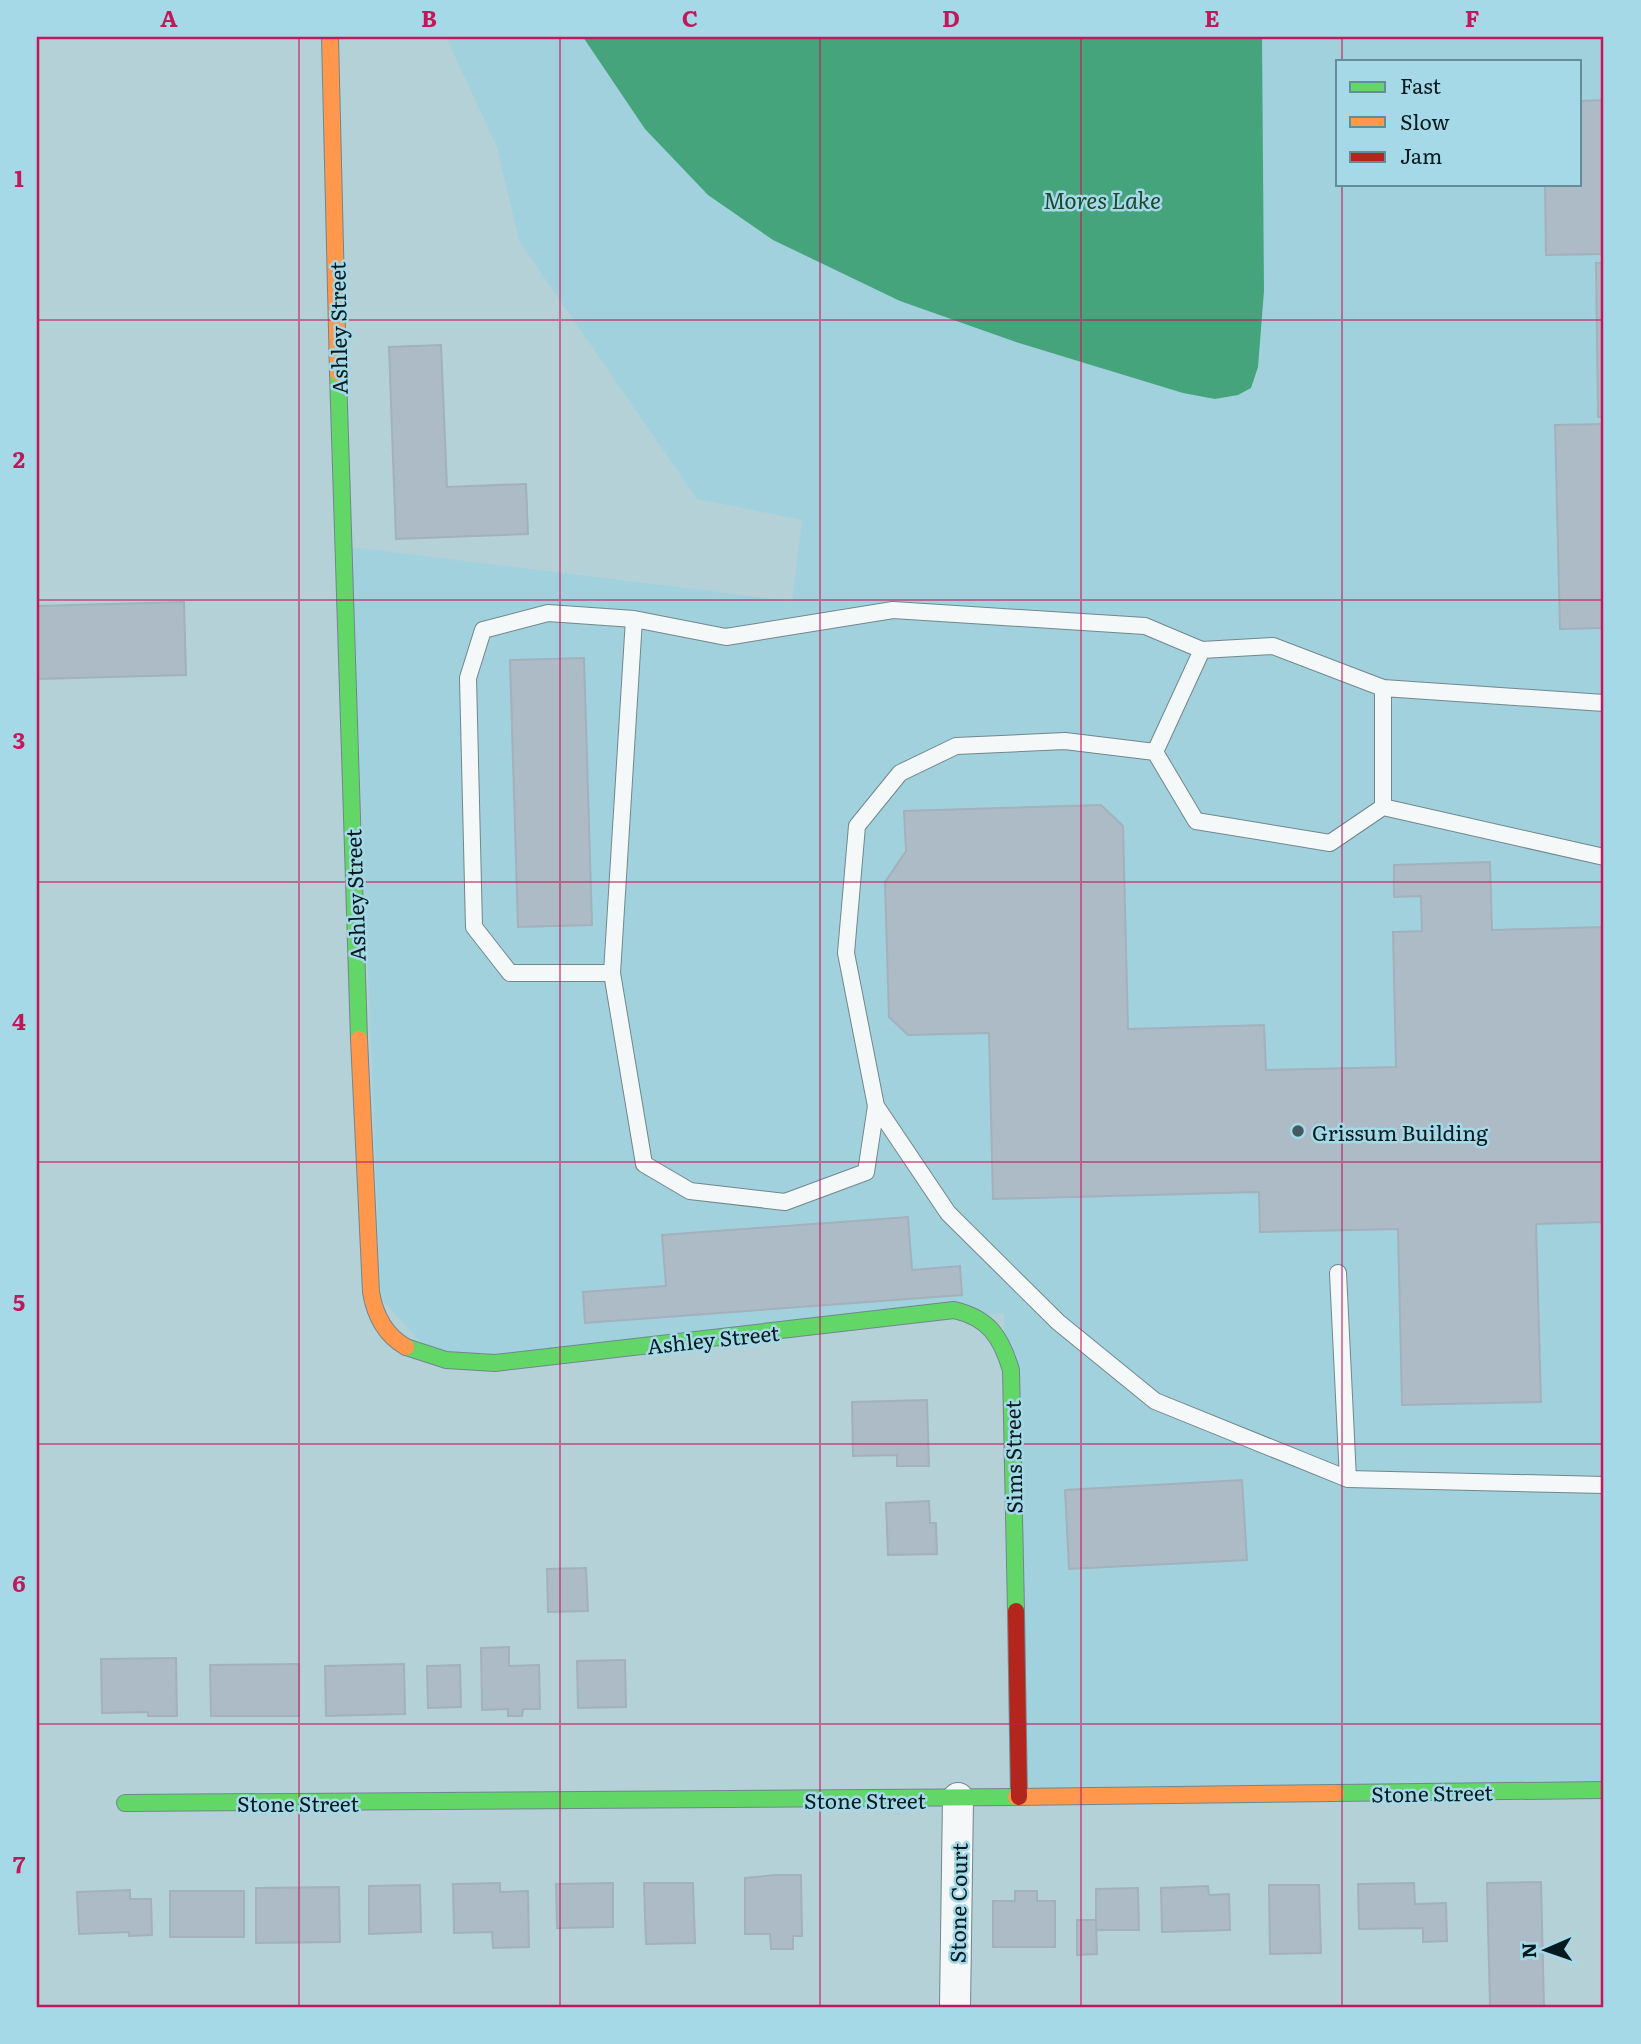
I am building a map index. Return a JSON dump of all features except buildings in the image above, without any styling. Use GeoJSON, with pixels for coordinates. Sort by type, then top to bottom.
{"type":"FeatureCollection","features":[{"type":"Feature","properties":{"kind":"street","name":"Ashley Street"},"geometry":{"type":"LineString","coordinates":[[330,37],[342,599],[365,1178],[372,1298],[379,1321],[392,1338],[407,1350],[425,1357],[495,1363],[794,1330]]}},
{"type":"Feature","properties":{"kind":"street","name":"Sims Street"},"geometry":{"type":"LineString","coordinates":[[794,1330],[954,1310],[984,1318],[1003,1342],[1011,1370],[1019,1797]]}},
{"type":"Feature","properties":{"kind":"street","name":"Stone Street"},"geometry":{"type":"LineString","coordinates":[[125,1803],[958,1798],[1604,1790]]}},
{"type":"Feature","properties":{"kind":"street","name":"Stone Court"},"geometry":{"type":"LineString","coordinates":[[955,2007],[958,1798]]}},
{"type":"Feature","properties":{"kind":"lane"},"geometry":{"type":"LineString","coordinates":[[612,973],[510,973],[474,927],[468,678],[483,630],[548,612],[634,619],[726,637],[893,610],[1145,626],[1202,650],[1273,646],[1383,688],[1604,703]]}},
{"type":"Feature","properties":{"kind":"lane"},"geometry":{"type":"LineString","coordinates":[[634,619],[612,973],[644,1164],[690,1191],[785,1202],[866,1172],[876,1106],[846,953],[857,826],[900,773],[956,746],[1065,741],[1155,752]]}},
{"type":"Feature","properties":{"kind":"lane"},"geometry":{"type":"LineString","coordinates":[[1155,752],[1202,650]]}},
{"type":"Feature","properties":{"kind":"lane"},"geometry":{"type":"LineString","coordinates":[[1382,807],[1383,688]]}},
{"type":"Feature","properties":{"kind":"lane"},"geometry":{"type":"LineString","coordinates":[[1155,752],[1196,821],[1330,843],[1382,807],[1604,857]]}},
{"type":"Feature","properties":{"kind":"lane"},"geometry":{"type":"LineString","coordinates":[[876,1106],[948,1213],[1058,1322],[1156,1401],[1348,1479],[1604,1485]]}},
{"type":"Feature","properties":{"kind":"lane"},"geometry":{"type":"LineString","coordinates":[[1338,1273],[1348,1479]]}},
{"type":"Feature","properties":{"kind":"shaded area"},"geometry":{"type":"Polygon","coordinates":[[[446,37],[1604,37],[1604,1785],[1024,1792],[1004,1313],[494,1357],[428,1350],[381,1299],[351,547],[792,601],[802,520],[697,499],[519,241],[497,147],[446,37]]]}},
{"type":"Feature","properties":{"kind":"water","name":"Mores Lake"},"geometry":{"type":"Polygon","coordinates":[[[583,37],[1262,37],[1264,291],[1258,367],[1251,388],[1238,395],[1215,399],[1183,393],[1019,343],[900,301],[773,240],[708,195],[645,129],[583,37]]]}},
{"type":"Feature","properties":{"kind":"traffic: fast"},"geometry":{"type":"LineString","coordinates":[[338,373],[359,1039]]}},
{"type":"Feature","properties":{"kind":"traffic: fast"},"geometry":{"type":"LineString","coordinates":[[406,1347],[446,1360],[495,1363],[954,1310],[976,1318],[998,1339],[1011,1370],[1016,1611]]}},
{"type":"Feature","properties":{"kind":"traffic: fast"},"geometry":{"type":"LineString","coordinates":[[1336,1793],[1604,1790]]}},
{"type":"Feature","properties":{"kind":"traffic: fast"},"geometry":{"type":"LineString","coordinates":[[125,1803],[1016,1797]]}},
{"type":"Feature","properties":{"kind":"traffic: slow"},"geometry":{"type":"LineString","coordinates":[[330,37],[338,373]]}},
{"type":"Feature","properties":{"kind":"traffic: slow"},"geometry":{"type":"LineString","coordinates":[[359,1039],[371,1292],[382,1324],[392,1337],[406,1347]]}},
{"type":"Feature","properties":{"kind":"traffic: slow"},"geometry":{"type":"LineString","coordinates":[[1016,1797],[1336,1793]]}},
{"type":"Feature","properties":{"kind":"traffic: jam"},"geometry":{"type":"LineString","coordinates":[[1016,1611],[1019,1797]]}},
{"type":"Feature","properties":{"kind":"place","name":"Grissum Building"},"geometry":{"type":"Point","coordinates":[1298,1131]}}]}
